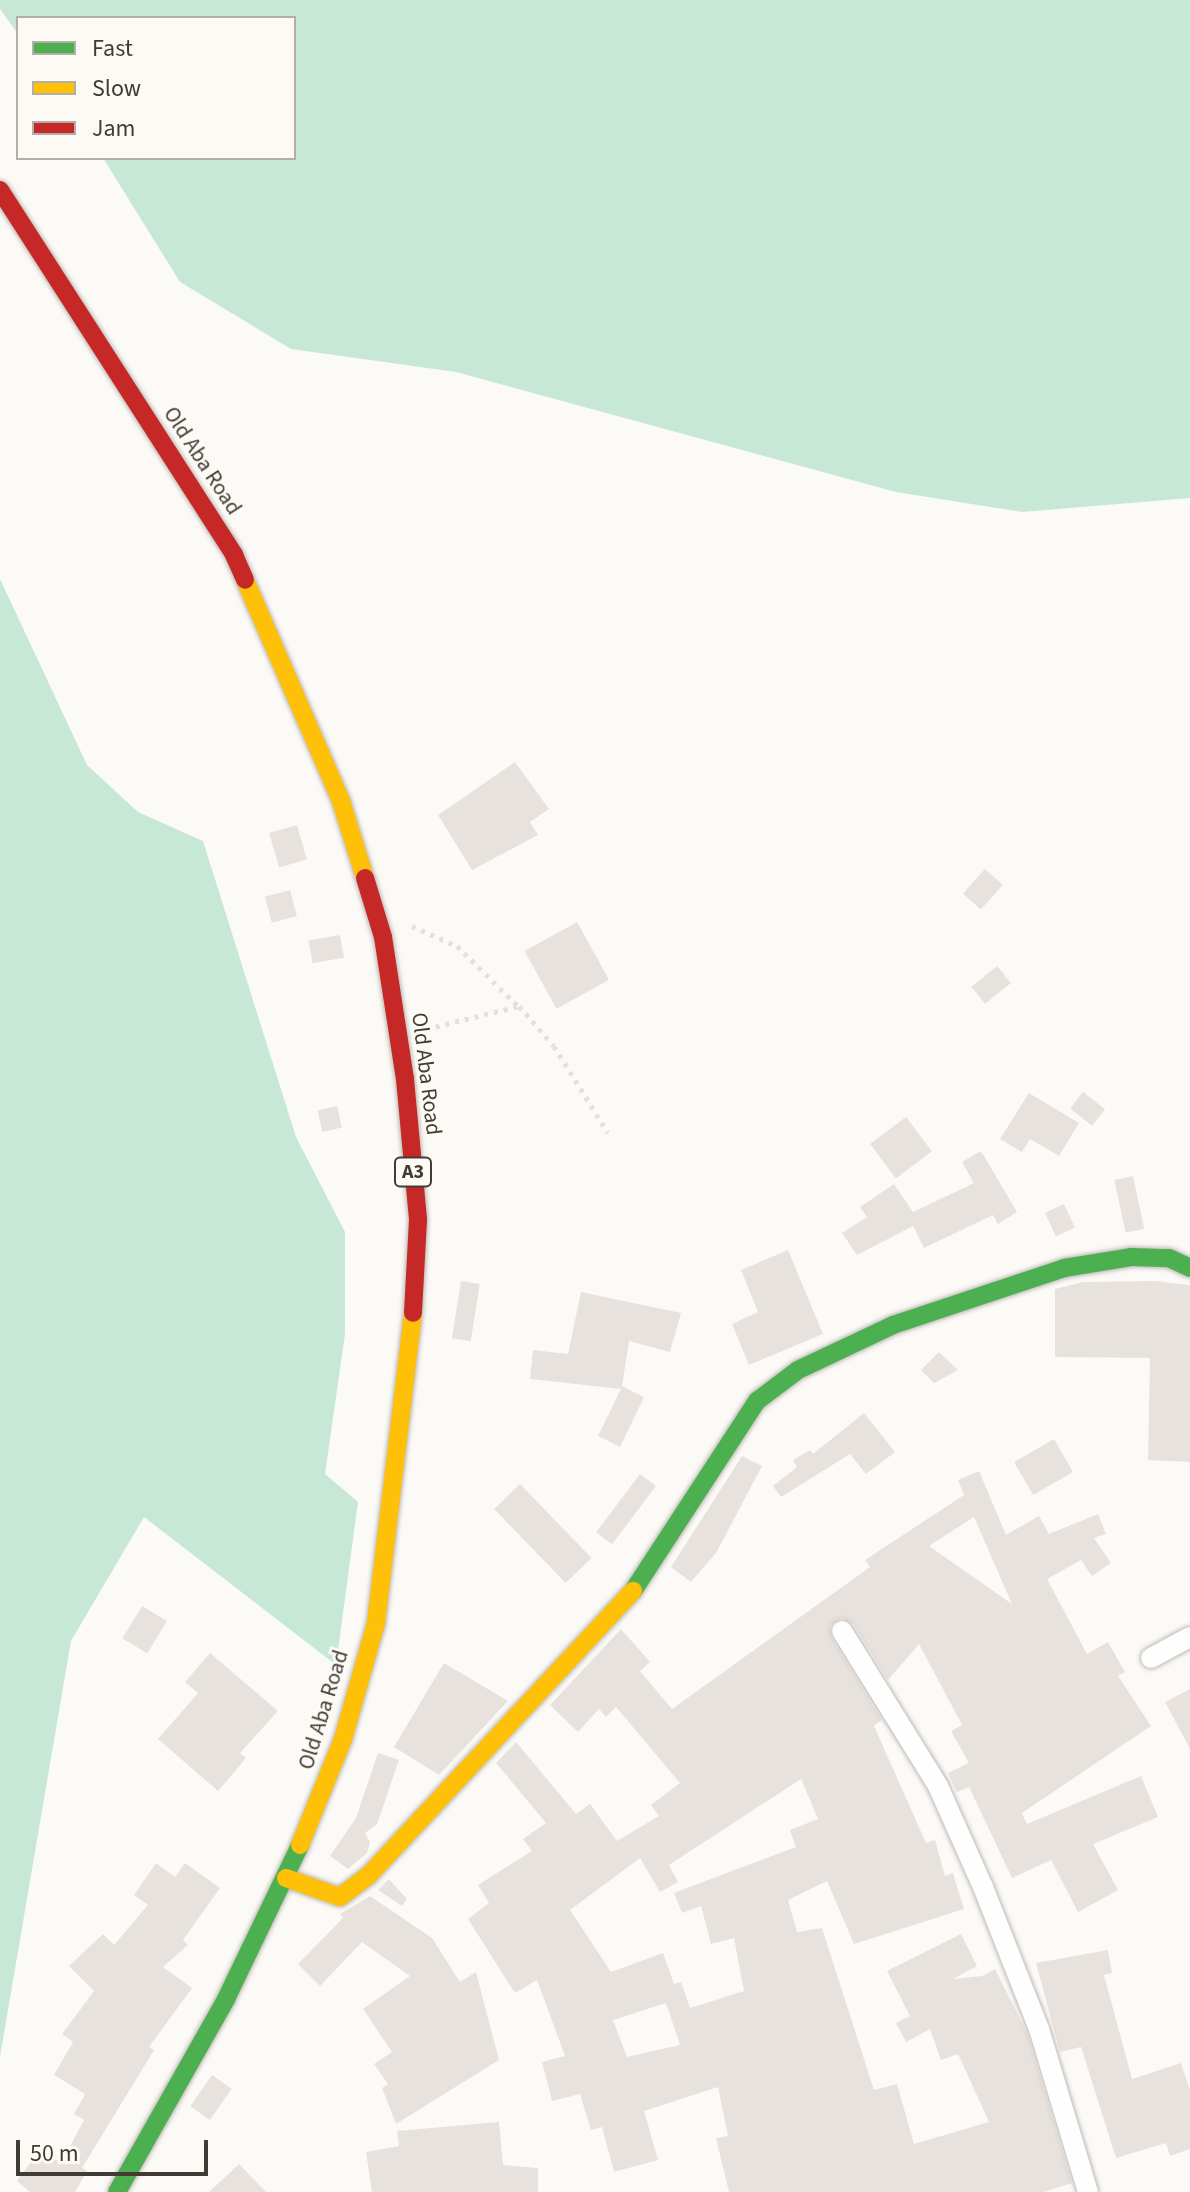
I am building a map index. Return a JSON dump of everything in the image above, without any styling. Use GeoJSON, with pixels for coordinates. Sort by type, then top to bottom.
{"type":"FeatureCollection","features":[{"type":"Feature","properties":{"kind":"main road","name":"Old Aba Road"},"geometry":{"type":"LineString","coordinates":[[0,190],[234,555],[341,801],[383,937],[405,1079],[418,1220],[411,1362],[376,1623],[343,1739],[286,1878],[226,1999],[117,2192]]}},
{"type":"Feature","properties":{"kind":"main road"},"geometry":{"type":"LineString","coordinates":[[286,1878],[340,1897],[369,1875],[553,1683],[640,1584],[757,1401],[798,1370],[893,1325],[1064,1268],[1131,1257],[1169,1258],[1190,1268]]}},
{"type":"Feature","properties":{"kind":"street"},"geometry":{"type":"LineString","coordinates":[[842,1631],[938,1786],[983,1887],[1039,2029],[1088,2192]]}},
{"type":"Feature","properties":{"kind":"street"},"geometry":{"type":"LineString","coordinates":[[1151,1658],[1190,1637]]}},
{"type":"Feature","properties":{"kind":"path"},"geometry":{"type":"LineString","coordinates":[[412,926],[457,946],[519,1006],[561,1056],[608,1133]]}},
{"type":"Feature","properties":{"kind":"path"},"geometry":{"type":"LineString","coordinates":[[425,1030],[519,1006]]}},
{"type":"Feature","properties":{"kind":"green space"},"geometry":{"type":"Polygon","coordinates":[[[0,0],[1190,0],[1190,498],[1022,512],[896,492],[456,372],[291,349],[180,282],[104,160],[296,160],[296,16],[16,16],[16,31],[0,9],[0,0]]]}},
{"type":"Feature","properties":{"kind":"green space"},"geometry":{"type":"Polygon","coordinates":[[[0,579],[87,765],[138,812],[203,841],[296,1137],[345,1232],[345,1334],[325,1474],[358,1502],[336,1665],[144,1517],[71,1641],[0,2057],[0,579]]]}},
{"type":"Feature","properties":{"kind":"building"},"geometry":{"type":"Polygon","coordinates":[[[515,762],[549,809],[530,822],[538,835],[472,870],[438,815],[515,762]]]}},
{"type":"Feature","properties":{"kind":"building"},"geometry":{"type":"Polygon","coordinates":[[[297,825],[307,860],[279,868],[269,833],[297,825]]]}},
{"type":"Feature","properties":{"kind":"building"},"geometry":{"type":"Polygon","coordinates":[[[985,869],[1003,885],[981,910],[963,894],[985,869]]]}},
{"type":"Feature","properties":{"kind":"building"},"geometry":{"type":"Polygon","coordinates":[[[290,890],[297,916],[272,923],[265,897],[290,890]]]}},
{"type":"Feature","properties":{"kind":"building"},"geometry":{"type":"Polygon","coordinates":[[[577,922],[609,980],[557,1009],[525,951],[577,922]]]}},
{"type":"Feature","properties":{"kind":"building"},"geometry":{"type":"Polygon","coordinates":[[[340,935],[344,958],[312,963],[308,941],[340,935]]]}},
{"type":"Feature","properties":{"kind":"building"},"geometry":{"type":"Polygon","coordinates":[[[997,966],[1011,983],[985,1004],[971,987],[997,966]]]}},
{"type":"Feature","properties":{"kind":"building"},"geometry":{"type":"Polygon","coordinates":[[[1083,1092],[1105,1109],[1092,1126],[1070,1109],[1083,1092]]]}},
{"type":"Feature","properties":{"kind":"building"},"geometry":{"type":"Polygon","coordinates":[[[1029,1093],[1079,1123],[1059,1156],[1030,1139],[1022,1152],[1000,1139],[1029,1093]]]}},
{"type":"Feature","properties":{"kind":"building"},"geometry":{"type":"Polygon","coordinates":[[[337,1106],[342,1127],[322,1132],[318,1110],[337,1106]]]}},
{"type":"Feature","properties":{"kind":"building"},"geometry":{"type":"Polygon","coordinates":[[[906,1117],[932,1151],[896,1178],[870,1144],[906,1117]]]}},
{"type":"Feature","properties":{"kind":"building"},"geometry":{"type":"Polygon","coordinates":[[[981,1151],[1017,1212],[998,1224],[993,1215],[924,1248],[913,1226],[857,1255],[842,1233],[867,1217],[860,1207],[894,1184],[913,1212],[974,1183],[962,1162],[981,1151]]]}},
{"type":"Feature","properties":{"kind":"building"},"geometry":{"type":"Polygon","coordinates":[[[1133,1176],[1144,1229],[1126,1233],[1114,1180],[1133,1176]]]}},
{"type":"Feature","properties":{"kind":"building"},"geometry":{"type":"Polygon","coordinates":[[[1064,1204],[1075,1228],[1056,1236],[1045,1213],[1064,1204]]]}},
{"type":"Feature","properties":{"kind":"building"},"geometry":{"type":"Polygon","coordinates":[[[788,1250],[823,1334],[749,1365],[732,1324],[758,1312],[741,1270],[788,1250]]]}},
{"type":"Feature","properties":{"kind":"building"},"geometry":{"type":"Polygon","coordinates":[[[461,1281],[480,1284],[471,1341],[452,1338],[461,1281]]]}},
{"type":"Feature","properties":{"kind":"building"},"geometry":{"type":"Polygon","coordinates":[[[1155,1281],[1190,1285],[1190,1462],[1148,1460],[1150,1358],[1055,1357],[1055,1289],[1083,1282],[1155,1281]]]}},
{"type":"Feature","properties":{"kind":"building"},"geometry":{"type":"Polygon","coordinates":[[[581,1292],[681,1313],[670,1352],[629,1341],[622,1386],[644,1397],[620,1447],[598,1436],[621,1389],[530,1379],[533,1350],[568,1354],[581,1292]]]}},
{"type":"Feature","properties":{"kind":"building"},"geometry":{"type":"Polygon","coordinates":[[[939,1352],[958,1370],[934,1383],[921,1370],[939,1352]]]}},
{"type":"Feature","properties":{"kind":"building"},"geometry":{"type":"Polygon","coordinates":[[[864,1413],[895,1452],[866,1474],[850,1454],[781,1497],[773,1486],[797,1467],[793,1460],[810,1450],[813,1454],[864,1413]]]}},
{"type":"Feature","properties":{"kind":"building"},"geometry":{"type":"Polygon","coordinates":[[[1054,1439],[1073,1472],[1033,1495],[1014,1462],[1054,1439]]]}},
{"type":"Feature","properties":{"kind":"building"},"geometry":{"type":"Polygon","coordinates":[[[742,1456],[762,1466],[716,1553],[691,1582],[671,1567],[742,1456]]]}},
{"type":"Feature","properties":{"kind":"building"},"geometry":{"type":"Polygon","coordinates":[[[979,1471],[1006,1535],[1039,1516],[1049,1534],[1098,1514],[1106,1534],[1094,1538],[1111,1563],[1092,1576],[1081,1560],[1047,1579],[1087,1654],[1108,1642],[1125,1672],[1118,1676],[1151,1726],[1022,1813],[1027,1824],[1141,1776],[1158,1817],[1093,1844],[1118,1890],[1078,1912],[1051,1860],[1012,1878],[969,1787],[957,1792],[948,1773],[969,1763],[951,1731],[962,1725],[919,1644],[888,1680],[853,1624],[841,1618],[830,1626],[831,1637],[882,1720],[874,1726],[926,1843],[935,1840],[945,1876],[953,1873],[964,1909],[854,1944],[827,1881],[788,1900],[797,1932],[822,1928],[874,2090],[897,2084],[914,2144],[989,2122],[958,2054],[941,2060],[930,2029],[906,2042],[896,2023],[910,2016],[887,1971],[961,1934],[977,1966],[953,1979],[982,1976],[995,1969],[1027,2033],[1072,2183],[1044,2192],[729,2192],[716,2138],[728,2136],[718,2087],[644,2111],[658,2160],[614,2172],[602,2127],[591,2130],[580,2094],[552,2101],[542,2062],[565,2056],[537,1980],[515,1993],[468,1919],[489,1903],[478,1885],[532,1851],[523,1839],[546,1823],[496,1763],[516,1742],[576,1814],[590,1804],[617,1841],[659,1816],[651,1805],[680,1783],[616,1707],[606,1717],[599,1709],[578,1732],[550,1705],[621,1629],[650,1662],[640,1671],[672,1709],[870,1567],[865,1560],[964,1495],[958,1480],[979,1471]],[[974,1517],[929,1546],[1012,1604],[974,1517]],[[801,1779],[669,1865],[678,1882],[660,1892],[640,1858],[570,1910],[611,1972],[663,1953],[674,1984],[681,1982],[690,2008],[744,1991],[734,1938],[711,1944],[701,1906],[682,1913],[674,1893],[796,1847],[790,1830],[818,1819],[801,1779]],[[666,2003],[613,2020],[627,2057],[680,2045],[666,2003]]]}},
{"type":"Feature","properties":{"kind":"building"},"geometry":{"type":"Polygon","coordinates":[[[640,1474],[656,1486],[612,1544],[596,1532],[640,1474]]]}},
{"type":"Feature","properties":{"kind":"building"},"geometry":{"type":"Polygon","coordinates":[[[520,1484],[592,1558],[566,1583],[494,1509],[520,1484]]]}},
{"type":"Feature","properties":{"kind":"building"},"geometry":{"type":"Polygon","coordinates":[[[142,1606],[167,1621],[147,1654],[122,1639],[142,1606]]]}},
{"type":"Feature","properties":{"kind":"building"},"geometry":{"type":"Polygon","coordinates":[[[210,1653],[278,1711],[240,1753],[246,1758],[218,1791],[158,1739],[198,1693],[185,1682],[210,1653]]]}},
{"type":"Feature","properties":{"kind":"building"},"geometry":{"type":"Polygon","coordinates":[[[444,1663],[508,1701],[439,1775],[394,1747],[444,1663]]]}},
{"type":"Feature","properties":{"kind":"building"},"geometry":{"type":"Polygon","coordinates":[[[1190,1689],[1190,1749],[1165,1702],[1190,1689]]]}},
{"type":"Feature","properties":{"kind":"building"},"geometry":{"type":"Polygon","coordinates":[[[378,1753],[399,1760],[377,1824],[365,1833],[370,1842],[367,1853],[348,1869],[330,1856],[356,1818],[378,1753]]]}},
{"type":"Feature","properties":{"kind":"building"},"geometry":{"type":"Polygon","coordinates":[[[156,1863],[175,1877],[185,1863],[220,1888],[183,1940],[188,1945],[163,1967],[192,1988],[149,2047],[154,2050],[82,2168],[87,2171],[75,2192],[30,2192],[17,2181],[39,2151],[58,2161],[64,2158],[84,2120],[74,2114],[85,2094],[54,2075],[73,2042],[62,2034],[94,1991],[69,1966],[103,1934],[114,1945],[148,1905],[134,1895],[156,1863]]]}},
{"type":"Feature","properties":{"kind":"building"},"geometry":{"type":"Polygon","coordinates":[[[389,1879],[407,1899],[402,1906],[378,1890],[389,1879]]]}},
{"type":"Feature","properties":{"kind":"building"},"geometry":{"type":"Polygon","coordinates":[[[370,1896],[432,1938],[460,1982],[476,1972],[499,2060],[396,2124],[382,2088],[388,2084],[374,2064],[392,2052],[363,2009],[410,1976],[362,1942],[320,1986],[298,1964],[343,1918],[340,1914],[370,1896]]]}},
{"type":"Feature","properties":{"kind":"building"},"geometry":{"type":"Polygon","coordinates":[[[1108,1950],[1112,1973],[1104,1975],[1132,2079],[1181,2063],[1190,2091],[1190,2149],[1170,2156],[1166,2143],[1116,2158],[1081,2047],[1060,2052],[1036,1963],[1108,1950]]]}},
{"type":"Feature","properties":{"kind":"building"},"geometry":{"type":"Polygon","coordinates":[[[212,2075],[232,2089],[210,2120],[190,2106],[212,2075]]]}},
{"type":"Feature","properties":{"kind":"building"},"geometry":{"type":"Polygon","coordinates":[[[499,2122],[503,2165],[538,2168],[538,2192],[372,2192],[366,2152],[399,2146],[397,2131],[499,2122]]]}},
{"type":"Feature","properties":{"kind":"building"},"geometry":{"type":"Polygon","coordinates":[[[239,2164],[266,2192],[209,2192],[239,2164]]]}},
{"type":"Feature","properties":{"kind":"traffic: fast"},"geometry":{"type":"LineString","coordinates":[[633,1591],[757,1401],[798,1370],[893,1325],[1064,1268],[1131,1257],[1169,1258],[1190,1268]]}},
{"type":"Feature","properties":{"kind":"traffic: fast"},"geometry":{"type":"LineString","coordinates":[[117,2192],[226,1999],[300,1845]]}},
{"type":"Feature","properties":{"kind":"traffic: slow"},"geometry":{"type":"LineString","coordinates":[[245,580],[341,801],[365,878]]}},
{"type":"Feature","properties":{"kind":"traffic: slow"},"geometry":{"type":"LineString","coordinates":[[300,1845],[343,1739],[376,1623],[413,1313]]}},
{"type":"Feature","properties":{"kind":"traffic: slow"},"geometry":{"type":"LineString","coordinates":[[286,1878],[340,1897],[369,1875],[633,1591]]}},
{"type":"Feature","properties":{"kind":"traffic: jam"},"geometry":{"type":"LineString","coordinates":[[0,190],[234,555],[245,580]]}},
{"type":"Feature","properties":{"kind":"traffic: jam"},"geometry":{"type":"LineString","coordinates":[[365,878],[383,937],[405,1079],[418,1220],[413,1313]]}}]}
